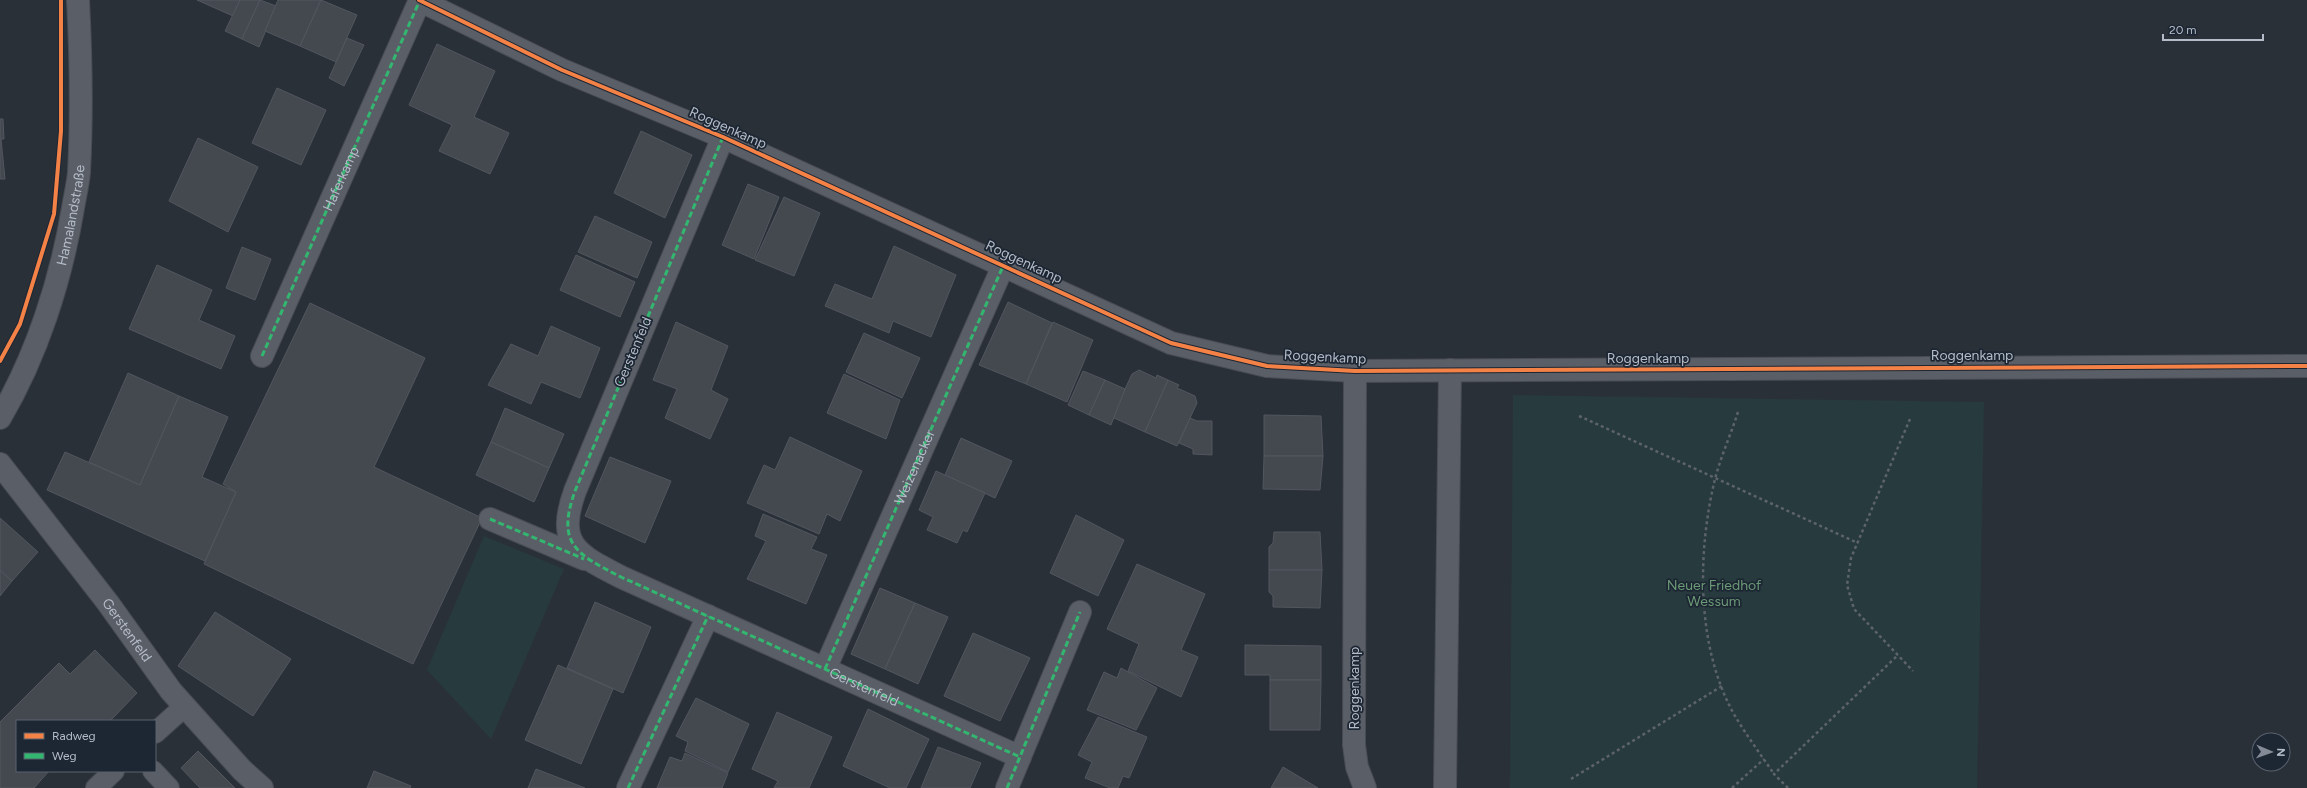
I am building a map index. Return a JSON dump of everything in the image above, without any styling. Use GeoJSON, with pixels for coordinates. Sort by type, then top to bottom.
{"type":"FeatureCollection","features":[{"type":"Feature","properties":{"kind":"street","name":"Hamalandstraße"},"geometry":{"type":"LineString","coordinates":[[0,418],[11,399],[32,351],[55,286],[69,233],[79,174],[81,72],[78,0]]}},
{"type":"Feature","properties":{"kind":"street","name":"Roggenkamp"},"geometry":{"type":"LineString","coordinates":[[419,0],[562,70],[723,137],[1004,264],[1171,343],[1267,366],[1355,371],[2307,366]]}},
{"type":"Feature","properties":{"kind":"street","name":"Haferkamp"},"geometry":{"type":"LineString","coordinates":[[262,356],[419,0]]}},
{"type":"Feature","properties":{"kind":"street","name":"Gerstenfeld"},"geometry":{"type":"LineString","coordinates":[[592,562],[573,547],[568,531],[568,512],[723,137]]}},
{"type":"Feature","properties":{"kind":"street","name":"Weizenacker"},"geometry":{"type":"LineString","coordinates":[[825,669],[1004,264]]}},
{"type":"Feature","properties":{"kind":"street"},"geometry":{"type":"LineString","coordinates":[[1445,788],[1450,370]]}},
{"type":"Feature","properties":{"kind":"street","name":"Roggenkamp"},"geometry":{"type":"LineString","coordinates":[[1355,371],[1354,745],[1357,767],[1365,788]]}},
{"type":"Feature","properties":{"kind":"street","name":"Gerstenfeld"},"geometry":{"type":"LineString","coordinates":[[0,464],[108,603],[171,691],[262,788]]}},
{"type":"Feature","properties":{"kind":"street","name":"Gerstenfeld"},"geometry":{"type":"LineString","coordinates":[[490,519],[592,562],[1020,757]]}},
{"type":"Feature","properties":{"kind":"street"},"geometry":{"type":"LineString","coordinates":[[1007,788],[1080,612]]}},
{"type":"Feature","properties":{"kind":"street"},"geometry":{"type":"LineString","coordinates":[[628,788],[708,616]]}},
{"type":"Feature","properties":{"kind":"lane"},"geometry":{"type":"LineString","coordinates":[[156,732],[185,706]]}},
{"type":"Feature","properties":{"kind":"lane"},"geometry":{"type":"LineString","coordinates":[[96,788],[113,772]]}},
{"type":"Feature","properties":{"kind":"lane"},"geometry":{"type":"LineString","coordinates":[[154,772],[169,788]]}},
{"type":"Feature","properties":{"kind":"path"},"geometry":{"type":"LineString","coordinates":[[1738,412],[1716,478],[1709,514],[1704,598],[1707,638],[1722,686],[1735,715],[1774,774],[1788,788]]}},
{"type":"Feature","properties":{"kind":"path"},"geometry":{"type":"LineString","coordinates":[[1578,416],[1858,543]]}},
{"type":"Feature","properties":{"kind":"path"},"geometry":{"type":"LineString","coordinates":[[1910,419],[1851,558],[1847,585],[1854,609],[1913,671]]}},
{"type":"Feature","properties":{"kind":"path"},"geometry":{"type":"LineString","coordinates":[[1774,774],[1898,655]]}},
{"type":"Feature","properties":{"kind":"path"},"geometry":{"type":"LineString","coordinates":[[1571,779],[1722,686]]}},
{"type":"Feature","properties":{"kind":"path"},"geometry":{"type":"LineString","coordinates":[[1732,788],[1764,759]]}},
{"type":"Feature","properties":{"kind":"green space","name":"Neuer Friedhof Wessum"},"geometry":{"type":"Polygon","coordinates":[[[1513,395],[1984,402],[1977,788],[1510,788],[1513,395]]]}},
{"type":"Feature","properties":{"kind":"green space"},"geometry":{"type":"Polygon","coordinates":[[[484,536],[564,569],[491,739],[427,670],[484,536]]]}},
{"type":"Feature","properties":{"kind":"building"},"geometry":{"type":"Polygon","coordinates":[[[197,0],[240,0],[233,16],[197,0]]]}},
{"type":"Feature","properties":{"kind":"building"},"geometry":{"type":"Polygon","coordinates":[[[240,0],[260,0],[242,39],[225,31],[240,0]]]}},
{"type":"Feature","properties":{"kind":"building"},"geometry":{"type":"Polygon","coordinates":[[[260,0],[276,6],[259,47],[242,39],[260,0]]]}},
{"type":"Feature","properties":{"kind":"building"},"geometry":{"type":"Polygon","coordinates":[[[278,0],[321,0],[300,46],[265,31],[278,0]]]}},
{"type":"Feature","properties":{"kind":"building"},"geometry":{"type":"Polygon","coordinates":[[[321,0],[357,15],[336,62],[300,46],[321,0]]]}},
{"type":"Feature","properties":{"kind":"building"},"geometry":{"type":"Polygon","coordinates":[[[347,38],[364,45],[344,86],[329,78],[347,38]]]}},
{"type":"Feature","properties":{"kind":"building"},"geometry":{"type":"Polygon","coordinates":[[[437,44],[495,71],[474,117],[509,133],[490,174],[439,151],[452,125],[409,105],[437,44]]]}},
{"type":"Feature","properties":{"kind":"building"},"geometry":{"type":"Polygon","coordinates":[[[277,88],[326,110],[301,165],[252,143],[277,88]]]}},
{"type":"Feature","properties":{"kind":"building"},"geometry":{"type":"Polygon","coordinates":[[[0,119],[3,119],[4,139],[1,139],[5,179],[0,179],[0,119]]]}},
{"type":"Feature","properties":{"kind":"building"},"geometry":{"type":"Polygon","coordinates":[[[641,131],[692,155],[665,218],[614,193],[641,131]]]}},
{"type":"Feature","properties":{"kind":"building"},"geometry":{"type":"Polygon","coordinates":[[[198,138],[258,167],[228,232],[169,201],[198,138]]]}},
{"type":"Feature","properties":{"kind":"building"},"geometry":{"type":"Polygon","coordinates":[[[748,184],[779,197],[754,259],[722,245],[748,184]]]}},
{"type":"Feature","properties":{"kind":"building"},"geometry":{"type":"Polygon","coordinates":[[[784,197],[820,213],[794,276],[755,260],[784,197]]]}},
{"type":"Feature","properties":{"kind":"building"},"geometry":{"type":"Polygon","coordinates":[[[595,216],[652,242],[637,278],[578,252],[595,216]]]}},
{"type":"Feature","properties":{"kind":"building"},"geometry":{"type":"Polygon","coordinates":[[[894,246],[956,275],[931,337],[893,321],[889,333],[825,306],[835,284],[872,299],[894,246]]]}},
{"type":"Feature","properties":{"kind":"building"},"geometry":{"type":"Polygon","coordinates":[[[242,247],[271,259],[255,300],[226,288],[242,247]]]}},
{"type":"Feature","properties":{"kind":"building"},"geometry":{"type":"Polygon","coordinates":[[[576,255],[635,282],[620,317],[560,290],[576,255]]]}},
{"type":"Feature","properties":{"kind":"building"},"geometry":{"type":"Polygon","coordinates":[[[157,265],[212,290],[199,320],[235,336],[221,369],[129,329],[157,265]]]}},
{"type":"Feature","properties":{"kind":"building"},"geometry":{"type":"Polygon","coordinates":[[[1008,302],[1052,323],[1026,384],[979,365],[1008,302]]]}},
{"type":"Feature","properties":{"kind":"building"},"geometry":{"type":"Polygon","coordinates":[[[310,303],[425,358],[374,467],[482,518],[413,664],[204,564],[236,492],[223,484],[310,303]]]}},
{"type":"Feature","properties":{"kind":"building"},"geometry":{"type":"Polygon","coordinates":[[[676,322],[728,346],[711,390],[728,399],[710,439],[665,418],[677,389],[653,380],[676,322]]]}},
{"type":"Feature","properties":{"kind":"building"},"geometry":{"type":"Polygon","coordinates":[[[1053,322],[1093,340],[1067,402],[1026,384],[1053,322]]]}},
{"type":"Feature","properties":{"kind":"building"},"geometry":{"type":"Polygon","coordinates":[[[551,326],[600,348],[580,398],[541,382],[531,404],[488,385],[511,344],[538,356],[551,326]]]}},
{"type":"Feature","properties":{"kind":"building"},"geometry":{"type":"Polygon","coordinates":[[[864,333],[920,358],[902,398],[846,372],[864,333]]]}},
{"type":"Feature","properties":{"kind":"building"},"geometry":{"type":"Polygon","coordinates":[[[1139,370],[1156,378],[1157,375],[1168,380],[1145,432],[1112,417],[1132,374],[1139,370]]]}},
{"type":"Feature","properties":{"kind":"building"},"geometry":{"type":"Polygon","coordinates":[[[1083,371],[1105,380],[1089,415],[1068,405],[1083,371]]]}},
{"type":"Feature","properties":{"kind":"building"},"geometry":{"type":"Polygon","coordinates":[[[128,373],[179,396],[140,485],[89,462],[128,373]]]}},
{"type":"Feature","properties":{"kind":"building"},"geometry":{"type":"Polygon","coordinates":[[[844,374],[900,400],[886,439],[827,413],[844,374]]]}},
{"type":"Feature","properties":{"kind":"building"},"geometry":{"type":"Polygon","coordinates":[[[1105,380],[1125,389],[1111,425],[1089,415],[1105,380]]]}},
{"type":"Feature","properties":{"kind":"building"},"geometry":{"type":"Polygon","coordinates":[[[1168,380],[1179,385],[1177,388],[1195,396],[1197,403],[1177,446],[1145,432],[1168,380]]]}},
{"type":"Feature","properties":{"kind":"building"},"geometry":{"type":"Polygon","coordinates":[[[179,396],[228,417],[202,477],[236,492],[205,561],[47,490],[65,452],[140,485],[179,396]]]}},
{"type":"Feature","properties":{"kind":"building"},"geometry":{"type":"Polygon","coordinates":[[[505,408],[564,434],[549,468],[491,442],[505,408]]]}},
{"type":"Feature","properties":{"kind":"building"},"geometry":{"type":"Polygon","coordinates":[[[1264,415],[1321,416],[1323,456],[1264,456],[1264,415]]]}},
{"type":"Feature","properties":{"kind":"building"},"geometry":{"type":"Polygon","coordinates":[[[1190,418],[1197,421],[1212,421],[1212,455],[1193,454],[1193,449],[1179,443],[1190,418]]]}},
{"type":"Feature","properties":{"kind":"building"},"geometry":{"type":"Polygon","coordinates":[[[790,437],[862,471],[840,521],[827,514],[819,534],[747,503],[764,465],[775,470],[790,437]]]}},
{"type":"Feature","properties":{"kind":"building"},"geometry":{"type":"Polygon","coordinates":[[[961,438],[1012,461],[995,498],[945,475],[961,438]]]}},
{"type":"Feature","properties":{"kind":"building"},"geometry":{"type":"Polygon","coordinates":[[[491,442],[549,468],[534,502],[476,475],[491,442]]]}},
{"type":"Feature","properties":{"kind":"building"},"geometry":{"type":"Polygon","coordinates":[[[1264,456],[1323,456],[1320,490],[1263,489],[1264,456]]]}},
{"type":"Feature","properties":{"kind":"building"},"geometry":{"type":"Polygon","coordinates":[[[610,457],[671,481],[645,543],[585,516],[610,457]]]}},
{"type":"Feature","properties":{"kind":"building"},"geometry":{"type":"Polygon","coordinates":[[[936,471],[985,493],[967,532],[963,530],[957,543],[927,530],[933,517],[919,510],[936,471]]]}},
{"type":"Feature","properties":{"kind":"building"},"geometry":{"type":"Polygon","coordinates":[[[763,514],[817,537],[811,549],[827,555],[806,604],[747,579],[766,541],[755,536],[763,514]]]}},
{"type":"Feature","properties":{"kind":"building"},"geometry":{"type":"Polygon","coordinates":[[[1076,515],[1124,540],[1098,596],[1050,573],[1076,515]]]}},
{"type":"Feature","properties":{"kind":"building"},"geometry":{"type":"Polygon","coordinates":[[[0,518],[38,552],[12,581],[0,570],[0,518]]]}},
{"type":"Feature","properties":{"kind":"building"},"geometry":{"type":"Polygon","coordinates":[[[1274,532],[1320,532],[1322,570],[1269,570],[1269,547],[1273,543],[1274,532]]]}},
{"type":"Feature","properties":{"kind":"building"},"geometry":{"type":"Polygon","coordinates":[[[1137,564],[1205,594],[1181,650],[1198,657],[1181,697],[1128,671],[1139,644],[1107,629],[1137,564]]]}},
{"type":"Feature","properties":{"kind":"building"},"geometry":{"type":"Polygon","coordinates":[[[0,570],[12,581],[0,596],[0,570]]]}},
{"type":"Feature","properties":{"kind":"building"},"geometry":{"type":"Polygon","coordinates":[[[1269,570],[1322,570],[1320,608],[1273,607],[1273,596],[1269,592],[1269,570]]]}},
{"type":"Feature","properties":{"kind":"building"},"geometry":{"type":"Polygon","coordinates":[[[880,588],[915,603],[885,669],[851,654],[880,588]]]}},
{"type":"Feature","properties":{"kind":"building"},"geometry":{"type":"Polygon","coordinates":[[[595,602],[651,627],[623,693],[567,668],[595,602]]]}},
{"type":"Feature","properties":{"kind":"building"},"geometry":{"type":"Polygon","coordinates":[[[915,603],[948,617],[918,684],[885,669],[915,603]]]}},
{"type":"Feature","properties":{"kind":"building"},"geometry":{"type":"Polygon","coordinates":[[[215,612],[291,659],[253,716],[178,666],[215,612]]]}},
{"type":"Feature","properties":{"kind":"building"},"geometry":{"type":"Polygon","coordinates":[[[973,633],[1030,658],[1000,721],[944,696],[973,633]]]}},
{"type":"Feature","properties":{"kind":"building"},"geometry":{"type":"Polygon","coordinates":[[[1245,645],[1321,646],[1321,680],[1270,680],[1270,675],[1245,675],[1245,645]]]}},
{"type":"Feature","properties":{"kind":"building"},"geometry":{"type":"Polygon","coordinates":[[[95,650],[137,693],[111,720],[16,720],[16,772],[48,772],[34,788],[0,788],[0,722],[59,663],[70,674],[95,650]]]}},
{"type":"Feature","properties":{"kind":"building"},"geometry":{"type":"Polygon","coordinates":[[[558,665],[613,689],[581,764],[525,740],[558,665]]]}},
{"type":"Feature","properties":{"kind":"building"},"geometry":{"type":"Polygon","coordinates":[[[1121,668],[1157,688],[1136,730],[1087,710],[1104,672],[1117,678],[1121,668]]]}},
{"type":"Feature","properties":{"kind":"building"},"geometry":{"type":"Polygon","coordinates":[[[1270,680],[1321,680],[1320,730],[1270,730],[1270,680]]]}},
{"type":"Feature","properties":{"kind":"building"},"geometry":{"type":"Polygon","coordinates":[[[696,698],[749,724],[728,772],[685,751],[688,742],[676,736],[696,698]]]}},
{"type":"Feature","properties":{"kind":"building"},"geometry":{"type":"Polygon","coordinates":[[[868,709],[929,739],[906,788],[890,788],[843,766],[868,709]]]}},
{"type":"Feature","properties":{"kind":"building"},"geometry":{"type":"Polygon","coordinates":[[[777,712],[832,737],[809,788],[774,788],[778,781],[752,769],[777,712]]]}},
{"type":"Feature","properties":{"kind":"building"},"geometry":{"type":"Polygon","coordinates":[[[1098,717],[1147,737],[1129,778],[1123,776],[1118,788],[1110,788],[1085,778],[1092,762],[1078,755],[1098,717]]]}},
{"type":"Feature","properties":{"kind":"building"},"geometry":{"type":"Polygon","coordinates":[[[938,747],[981,763],[970,788],[921,788],[938,747]]]}},
{"type":"Feature","properties":{"kind":"building"},"geometry":{"type":"Polygon","coordinates":[[[198,751],[235,788],[200,788],[181,768],[198,751]]]}},
{"type":"Feature","properties":{"kind":"building"},"geometry":{"type":"Polygon","coordinates":[[[685,753],[728,773],[722,788],[657,788],[670,757],[682,761],[685,753]]]}},
{"type":"Feature","properties":{"kind":"building"},"geometry":{"type":"Polygon","coordinates":[[[1283,767],[1318,788],[1271,788],[1283,767]]]}},
{"type":"Feature","properties":{"kind":"building"},"geometry":{"type":"Polygon","coordinates":[[[536,769],[585,788],[528,788],[536,769]]]}},
{"type":"Feature","properties":{"kind":"building"},"geometry":{"type":"Polygon","coordinates":[[[374,771],[411,786],[410,788],[367,788],[374,771]]]}},
{"type":"Feature","properties":{"kind":"marked path"},"geometry":{"type":"LineString","coordinates":[[262,356],[420,0]]}},
{"type":"Feature","properties":{"kind":"marked path"},"geometry":{"type":"LineString","coordinates":[[723,137],[575,491],[570,509],[568,524],[569,535],[574,545],[582,554],[605,569],[621,577],[1020,757]]}},
{"type":"Feature","properties":{"kind":"marked path"},"geometry":{"type":"LineString","coordinates":[[825,669],[1004,264]]}},
{"type":"Feature","properties":{"kind":"marked path"},"geometry":{"type":"LineString","coordinates":[[490,519],[584,559]]}},
{"type":"Feature","properties":{"kind":"marked path"},"geometry":{"type":"LineString","coordinates":[[1007,788],[1080,612]]}},
{"type":"Feature","properties":{"kind":"marked path"},"geometry":{"type":"LineString","coordinates":[[628,788],[708,616]]}},
{"type":"Feature","properties":{"kind":"cycle path"},"geometry":{"type":"LineString","coordinates":[[0,361],[20,324],[54,214],[61,131],[61,0]]}},
{"type":"Feature","properties":{"kind":"cycle path"},"geometry":{"type":"LineString","coordinates":[[419,0],[562,70],[723,137],[1171,343],[1267,366],[1355,371],[2307,366]]}}]}
